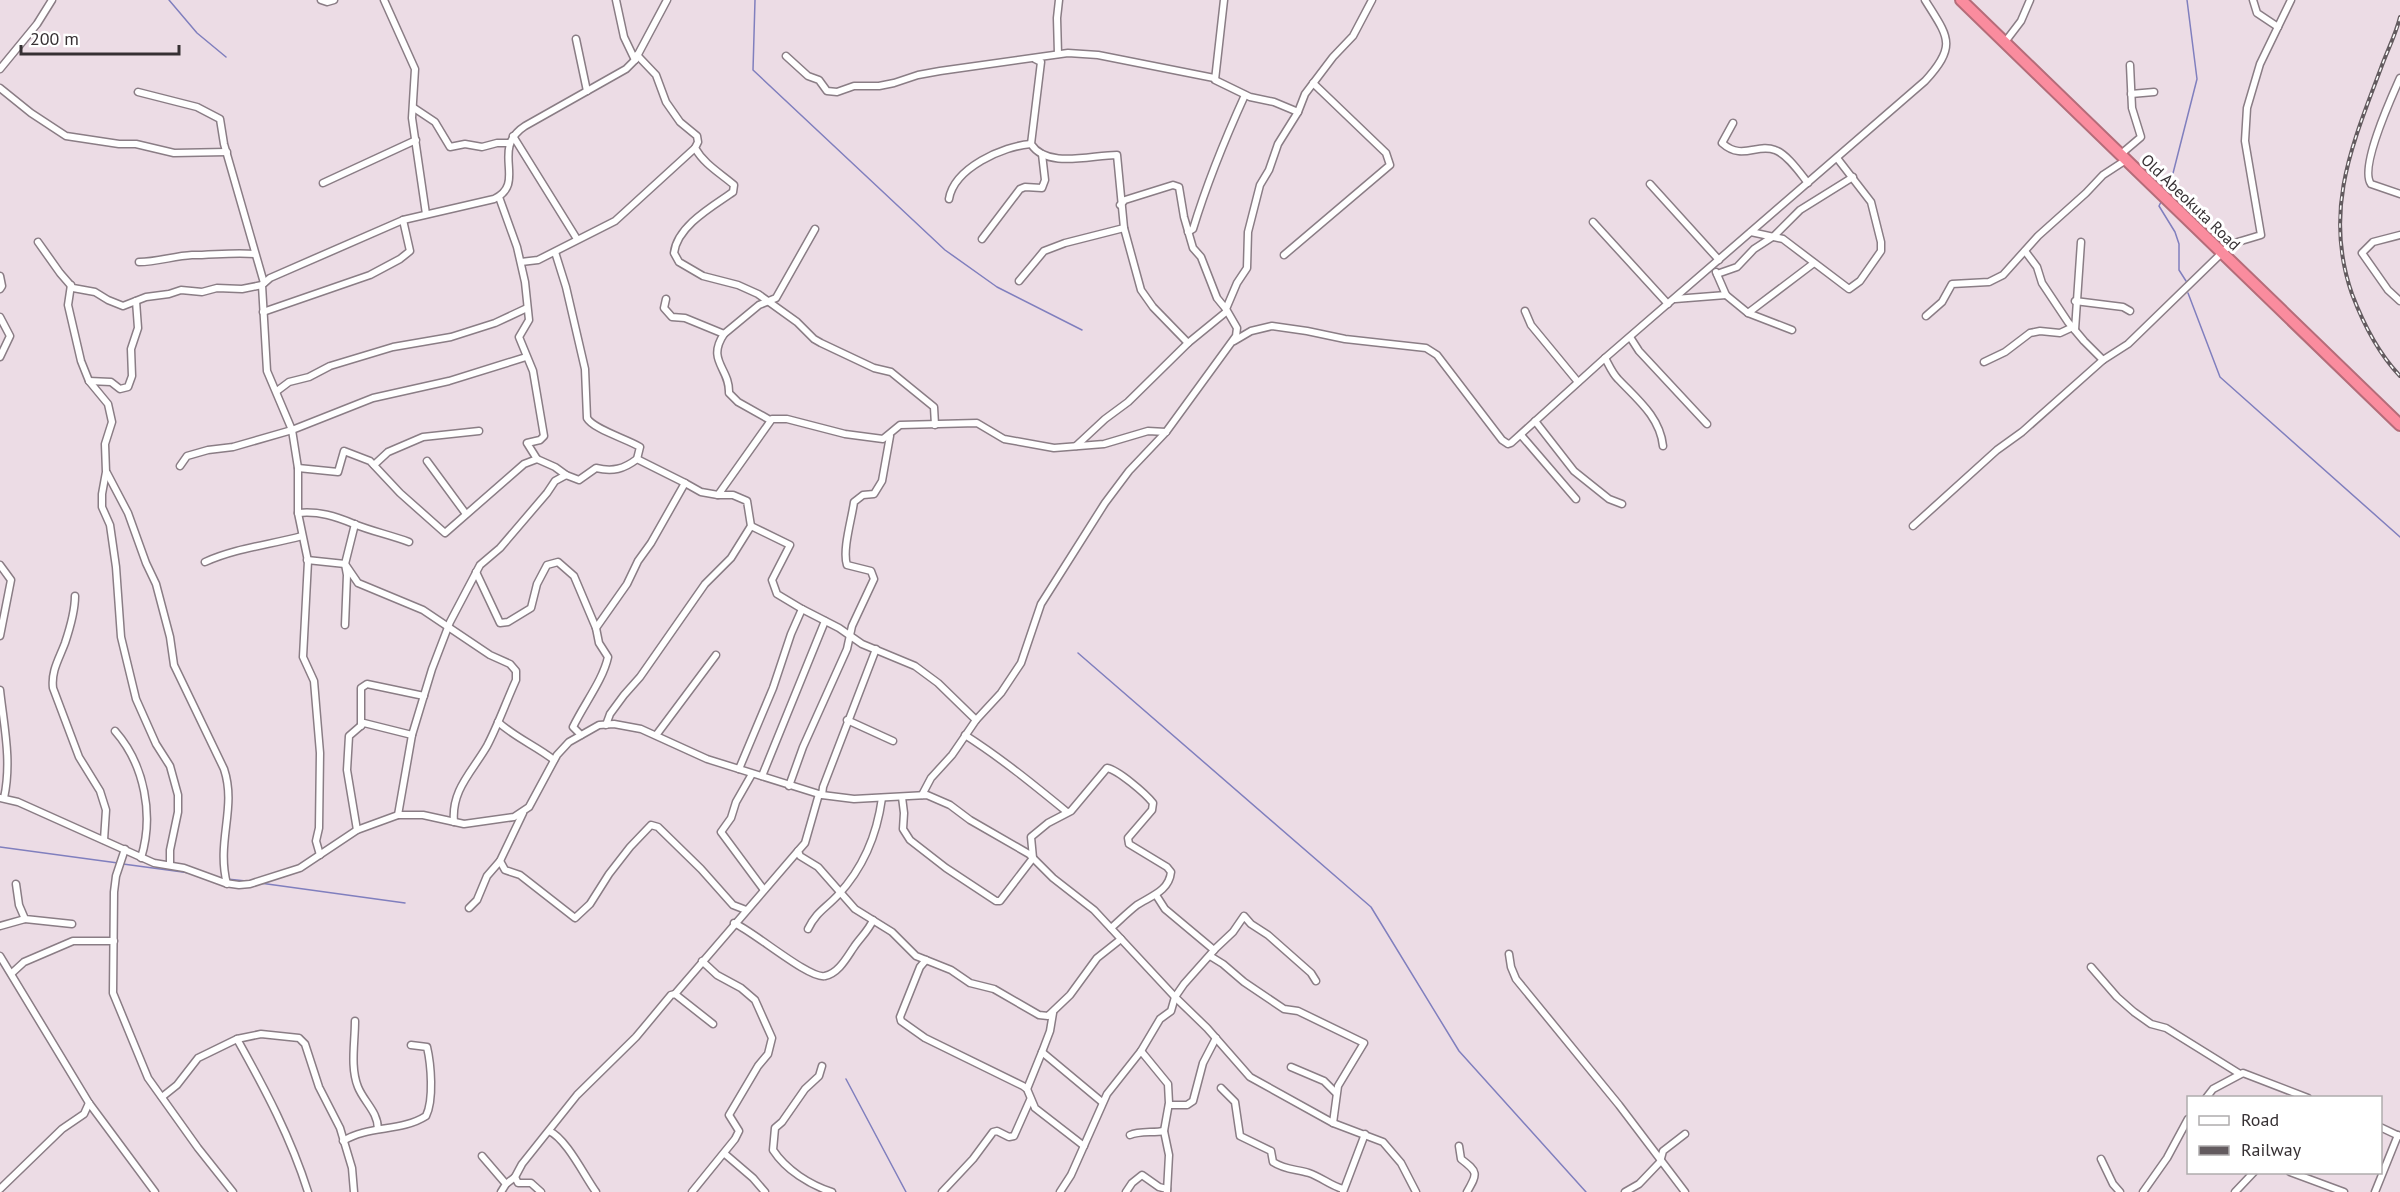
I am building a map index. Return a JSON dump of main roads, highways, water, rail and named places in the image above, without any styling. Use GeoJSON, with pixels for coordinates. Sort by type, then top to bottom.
{"type":"FeatureCollection","features":[{"type":"Feature","properties":{"kind":"highway","name":"Old Abeokuta Road"},"geometry":{"type":"LineString","coordinates":[[1962,0],[2400,425]]}},
{"type":"Feature","properties":{"kind":"waterway"},"geometry":{"type":"LineString","coordinates":[[169,0],[197,33],[226,57]]}},
{"type":"Feature","properties":{"kind":"waterway"},"geometry":{"type":"LineString","coordinates":[[755,0],[753,70],[945,250],[997,287],[1082,330]]}},
{"type":"Feature","properties":{"kind":"waterway"},"geometry":{"type":"LineString","coordinates":[[2169,189],[2197,79],[2187,0]]}},
{"type":"Feature","properties":{"kind":"waterway"},"geometry":{"type":"LineString","coordinates":[[2161,202],[2159,206],[2175,232],[2179,244],[2179,270],[2186,281]]}},
{"type":"Feature","properties":{"kind":"waterway"},"geometry":{"type":"LineString","coordinates":[[2188,293],[2220,377],[2400,537]]}},
{"type":"Feature","properties":{"kind":"waterway"},"geometry":{"type":"LineString","coordinates":[[1078,653],[1371,907],[1459,1051],[1586,1192]]}},
{"type":"Feature","properties":{"kind":"waterway"},"geometry":{"type":"LineString","coordinates":[[0,847],[118,863]]}},
{"type":"Feature","properties":{"kind":"waterway"},"geometry":{"type":"LineString","coordinates":[[123,864],[190,873]]}},
{"type":"Feature","properties":{"kind":"waterway"},"geometry":{"type":"LineString","coordinates":[[227,879],[246,881]]}},
{"type":"Feature","properties":{"kind":"waterway"},"geometry":{"type":"LineString","coordinates":[[260,883],[405,903]]}},
{"type":"Feature","properties":{"kind":"waterway"},"geometry":{"type":"LineString","coordinates":[[846,1079],[906,1192]]}},
{"type":"Feature","properties":{"kind":"railway"},"geometry":{"type":"LineString","coordinates":[[2400,17],[2351,151],[2341,206],[2340,234],[2344,264],[2356,305],[2378,348],[2400,376]]}}]}
